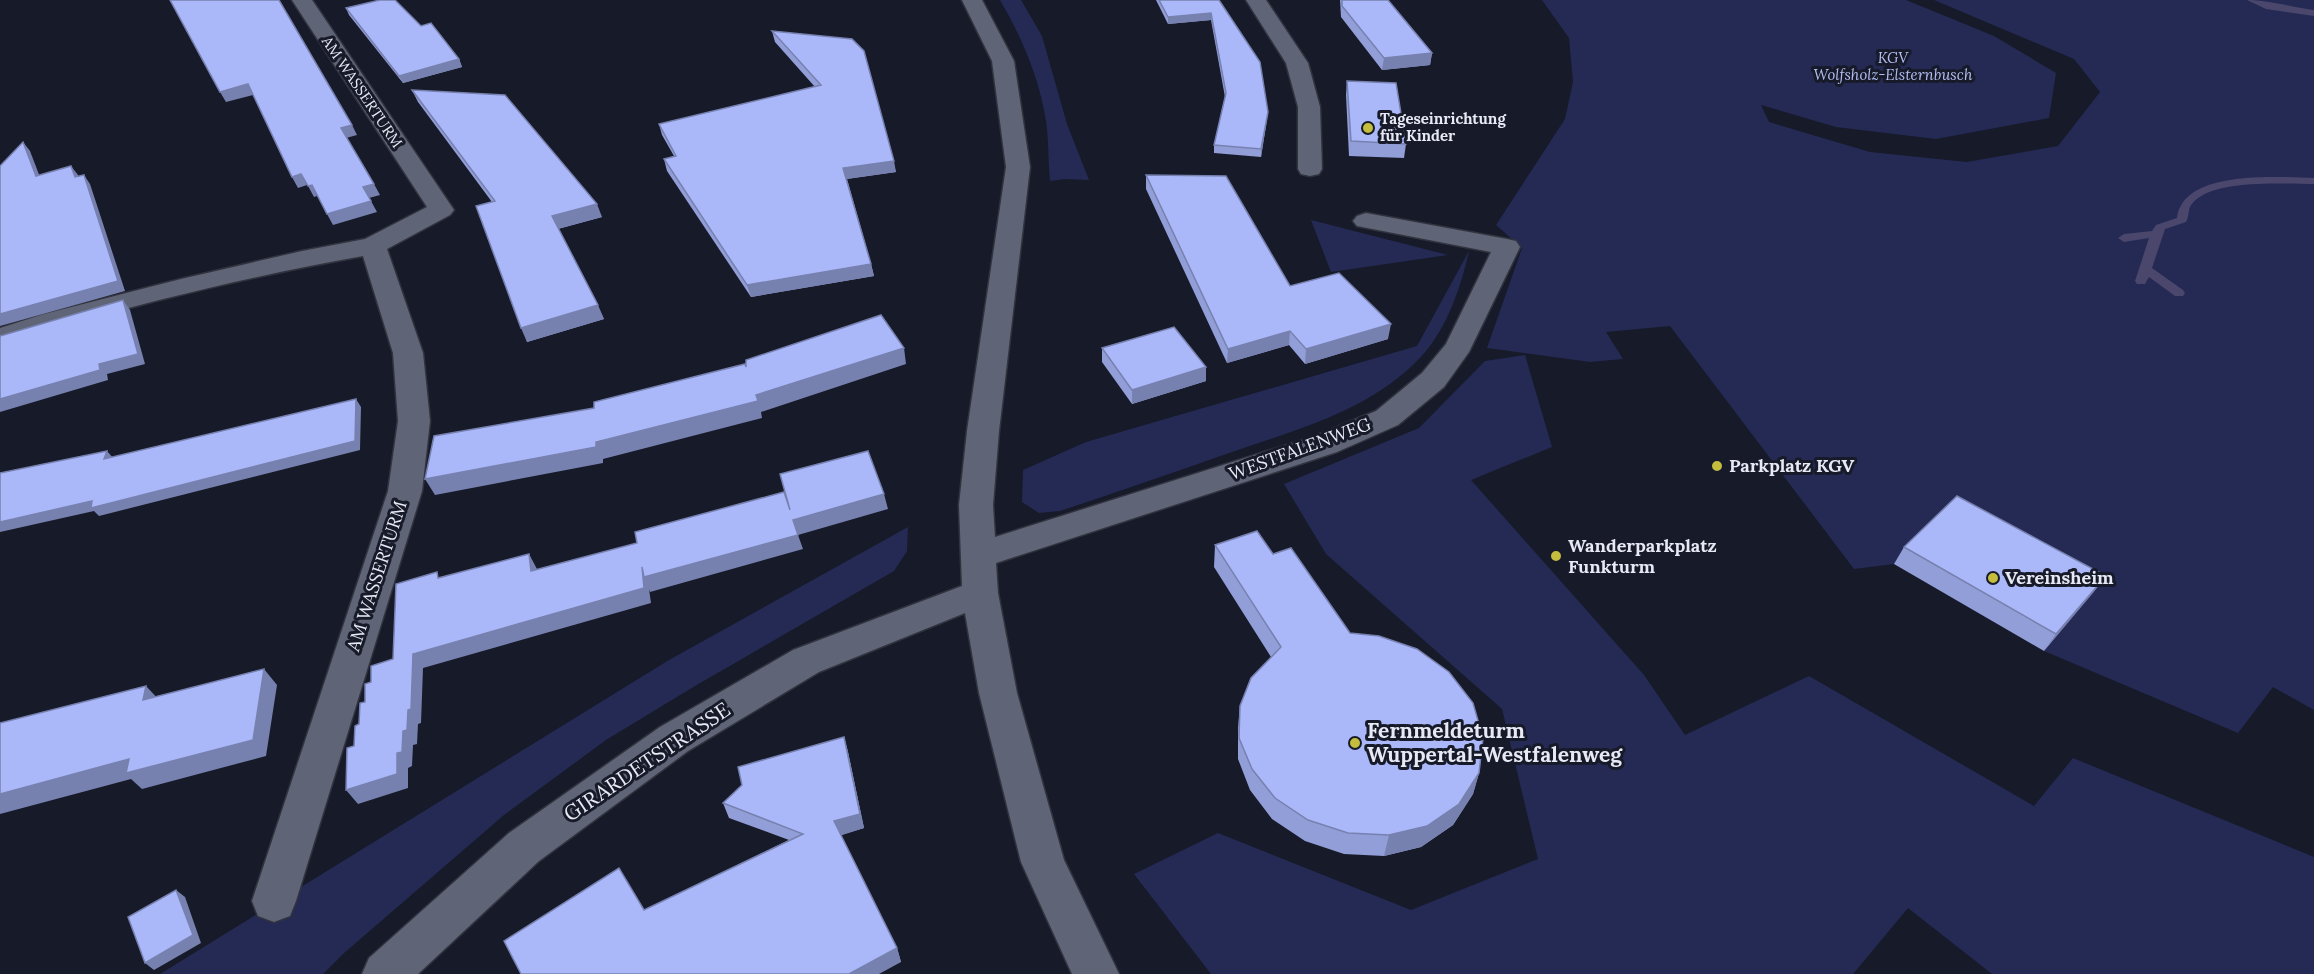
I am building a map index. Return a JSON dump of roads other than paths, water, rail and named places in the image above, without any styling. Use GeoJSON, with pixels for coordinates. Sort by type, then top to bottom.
{"type":"FeatureCollection","features":[{"type":"Feature","properties":{"kind":"street","name":"AM WASSERTURM"},"geometry":{"type":"LineString","coordinates":[[0,338],[54,320],[181,287],[302,259],[373,246],[441,210],[302,0]]}},
{"type":"Feature","properties":{"kind":"street"},"geometry":{"type":"LineString","coordinates":[[972,0],[1002,61],[1018,167],[983,431],[976,505],[978,574],[998,693],[1043,862],[1096,974]]}},
{"type":"Feature","properties":{"kind":"street"},"geometry":{"type":"LineString","coordinates":[[1256,0],[1297,63],[1309,107],[1310,169]]}},
{"type":"Feature","properties":{"kind":"street","name":"WESTFALENWEG"},"geometry":{"type":"LineString","coordinates":[[978,574],[1326,444],[1387,418],[1433,380],[1459,346],[1507,247],[1366,221]]}},
{"type":"Feature","properties":{"kind":"street","name":"AM WASSERTURM"},"geometry":{"type":"LineString","coordinates":[[274,901],[405,491],[414,421],[408,353],[373,246]]}},
{"type":"Feature","properties":{"kind":"street","name":"GIRARDETSTRASSE"},"geometry":{"type":"LineString","coordinates":[[384,974],[524,847],[674,739],[806,661],[978,574]]}},
{"type":"Feature","properties":{"kind":"waterway"},"geometry":{"type":"LineString","coordinates":[[2251,0],[2266,6],[2314,13]]}},
{"type":"Feature","properties":{"kind":"waterway"},"geometry":{"type":"LineString","coordinates":[[2141,281],[2160,227],[2182,220],[2184,206],[2193,196],[2224,184],[2314,181]]}},
{"type":"Feature","properties":{"kind":"waterway"},"geometry":{"type":"LineString","coordinates":[[2124,238],[2156,234]]}},
{"type":"Feature","properties":{"kind":"waterway"},"geometry":{"type":"LineString","coordinates":[[2147,270],[2179,293]]}},
{"type":"Feature","properties":{"kind":"place","name":"Tageseinrichtung für Kinder"},"geometry":{"type":"Point","coordinates":[1368,128]}},
{"type":"Feature","properties":{"kind":"place","name":"Parkplatz KGV"},"geometry":{"type":"Point","coordinates":[1717,466]}},
{"type":"Feature","properties":{"kind":"place","name":"Wanderparkplatz Funkturm"},"geometry":{"type":"Point","coordinates":[1556,556]}},
{"type":"Feature","properties":{"kind":"place","name":"Vereinsheim"},"geometry":{"type":"Point","coordinates":[1993,578]}},
{"type":"Feature","properties":{"kind":"place","name":"Fernmeldeturm Wuppertal-Westfalenweg"},"geometry":{"type":"Point","coordinates":[1355,743]}},
{"type":"Feature","properties":{"kind":"park label","name":"KGV Wolfsholz-Elsternbusch"},"geometry":{"type":"Point","coordinates":[1893,66]}}]}
